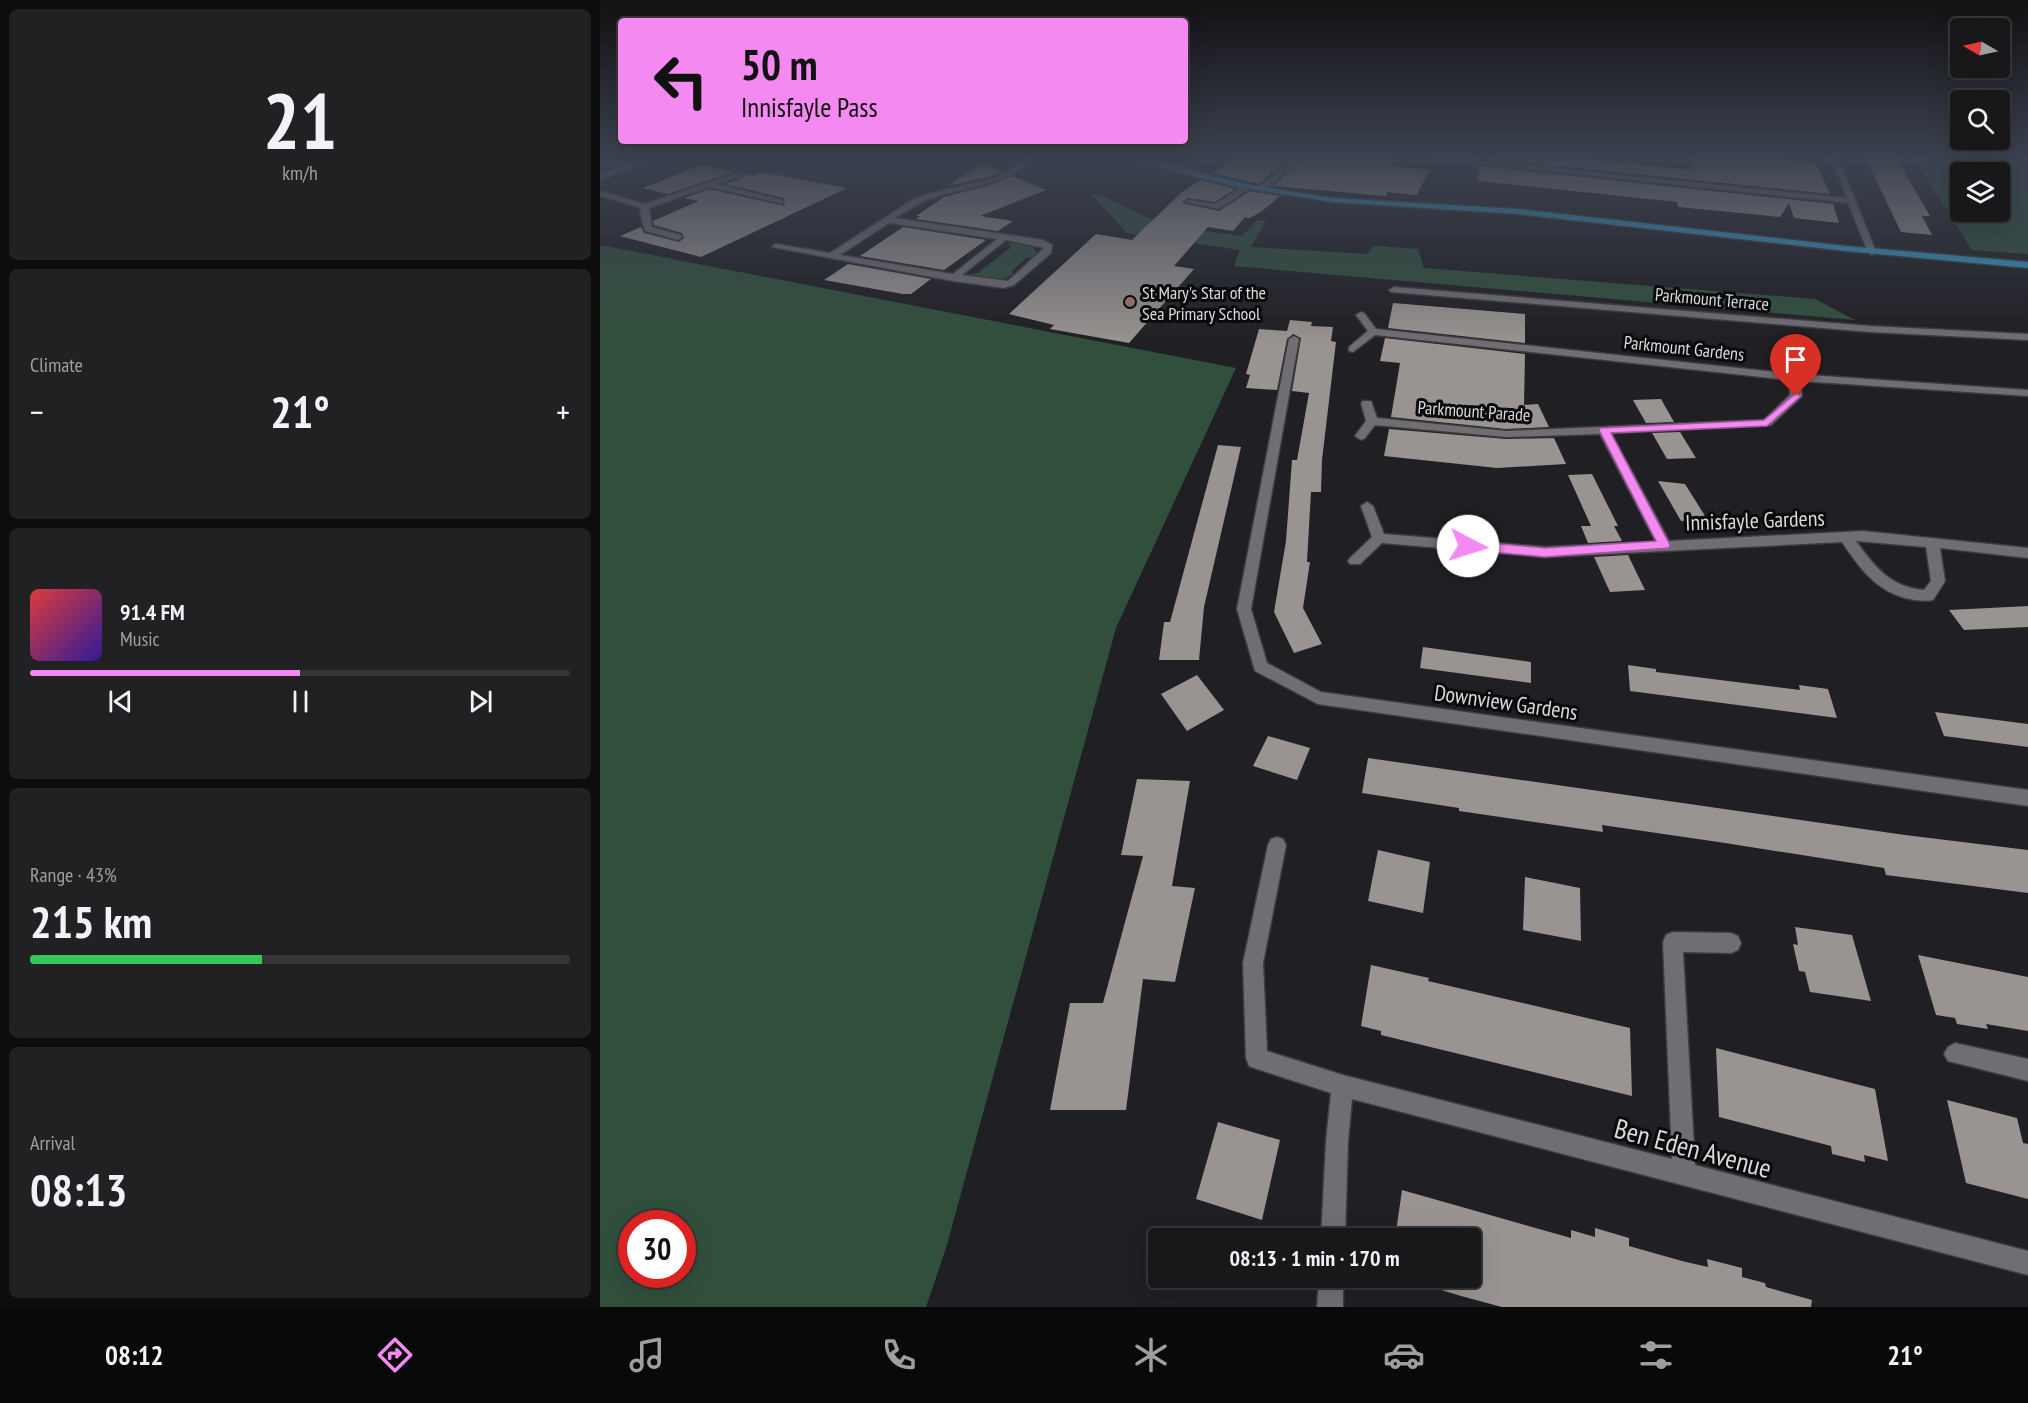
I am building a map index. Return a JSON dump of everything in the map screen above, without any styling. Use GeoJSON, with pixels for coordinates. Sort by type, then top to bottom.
{"type":"FeatureCollection","features":[{"type":"Feature","properties":{"kind":"main road"},"geometry":{"type":"LineString","coordinates":[[1593,220],[1872,252],[2028,265]]}},
{"type":"Feature","properties":{"kind":"street"},"geometry":{"type":"LineString","coordinates":[[646,220],[648,229],[678,237]]}},
{"type":"Feature","properties":{"kind":"street"},"geometry":{"type":"LineString","coordinates":[[777,248],[1004,285],[1011,283],[1048,251],[1049,247],[1043,243],[889,220],[832,256]]}},
{"type":"Feature","properties":{"kind":"street"},"geometry":{"type":"LineString","coordinates":[[1860,220],[1872,252]]}},
{"type":"Feature","properties":{"kind":"street"},"geometry":{"type":"LineString","coordinates":[[953,278],[1005,237]]}},
{"type":"Feature","properties":{"kind":"street","name":"Parkmount Terrace"},"geometry":{"type":"LineString","coordinates":[[1394,290],[1870,329],[2028,337]]}},
{"type":"Feature","properties":{"kind":"street"},"geometry":{"type":"LineString","coordinates":[[1353,349],[1372,332],[1361,315]]}},
{"type":"Feature","properties":{"kind":"street","name":"Parkmount Gardens"},"geometry":{"type":"LineString","coordinates":[[1372,332],[1794,377],[2028,393]]}},
{"type":"Feature","properties":{"kind":"street","name":"Downview Gardens"},"geometry":{"type":"LineString","coordinates":[[1294,339],[1244,609],[1260,667],[1318,698],[2028,798]]}},
{"type":"Feature","properties":{"kind":"street","name":"Parkmount Parade"},"geometry":{"type":"LineString","coordinates":[[1372,421],[1506,434],[1767,423],[1796,396],[1794,377]]}},
{"type":"Feature","properties":{"kind":"street"},"geometry":{"type":"LineString","coordinates":[[1361,436],[1372,421],[1367,403]]}},
{"type":"Feature","properties":{"kind":"street"},"geometry":{"type":"LineString","coordinates":[[1604,430],[1664,545]]}},
{"type":"Feature","properties":{"kind":"street"},"geometry":{"type":"LineString","coordinates":[[1355,561],[1379,538],[1367,506]]}},
{"type":"Feature","properties":{"kind":"street","name":"Innisfayle Gardens"},"geometry":{"type":"LineString","coordinates":[[1846,537],[1877,580],[1907,595],[1928,596],[1938,581],[1932,543]]}},
{"type":"Feature","properties":{"kind":"street","name":"Innisfayle Gardens"},"geometry":{"type":"LineString","coordinates":[[1379,538],[1545,552],[1846,537],[2028,553]]}},
{"type":"Feature","properties":{"kind":"street","name":"Ben Eden Avenue"},"geometry":{"type":"LineString","coordinates":[[1277,844],[1253,963],[1257,1058],[1343,1086],[1684,1176],[2028,1263]]}},
{"type":"Feature","properties":{"kind":"street"},"geometry":{"type":"LineString","coordinates":[[1684,1176],[1673,942],[1731,943]]}},
{"type":"Feature","properties":{"kind":"street"},"geometry":{"type":"LineString","coordinates":[[1955,1054],[2028,1070]]}},
{"type":"Feature","properties":{"kind":"street"},"geometry":{"type":"LineString","coordinates":[[1333,1228],[1337,1141],[1343,1086]]}},
{"type":"Feature","properties":{"kind":"street"},"geometry":{"type":"LineString","coordinates":[[1330,1307],[1331,1288]]}},
{"type":"Feature","properties":{"kind":"green space"},"geometry":{"type":"Polygon","coordinates":[[[1115,220],[1153,220],[1166,226],[1242,236],[1257,220],[1266,221],[1251,247],[1367,254],[1374,246],[1418,249],[1424,268],[1815,299],[1855,320],[1234,266],[1240,250],[1127,233],[1115,220]]]}},
{"type":"Feature","properties":{"kind":"green space"},"geometry":{"type":"Polygon","coordinates":[[[2010,220],[2028,220],[2028,254],[1972,250],[1954,222],[2010,222],[2010,220]]]}},
{"type":"Feature","properties":{"kind":"green space"},"geometry":{"type":"Polygon","coordinates":[[[1008,242],[1033,246],[1037,254],[1026,258],[1012,271],[1013,274],[1002,279],[990,280],[965,275],[978,273],[1011,247],[1008,242]]]}},
{"type":"Feature","properties":{"kind":"green space"},"geometry":{"type":"Polygon","coordinates":[[[600,245],[1236,368],[1116,628],[946,1248],[926,1307],[600,1307],[600,245]]]}},
{"type":"Feature","properties":{"kind":"building"},"geometry":{"type":"Polygon","coordinates":[[[779,220],[701,257],[620,236],[641,227],[644,233],[679,242],[684,238],[682,233],[654,225],[653,221],[779,220]]]}},
{"type":"Feature","properties":{"kind":"building"},"geometry":{"type":"Polygon","coordinates":[[[923,220],[1013,221],[998,231],[923,220]]]}},
{"type":"Feature","properties":{"kind":"building"},"geometry":{"type":"Polygon","coordinates":[[[1153,220],[1242,220],[1233,231],[1208,227],[1174,266],[1194,269],[1129,343],[1050,329],[1054,325],[1009,314],[1096,234],[1132,240],[1153,220]]]}},
{"type":"Feature","properties":{"kind":"building"},"geometry":{"type":"Polygon","coordinates":[[[1812,220],[1838,220],[1839,223],[1812,220]]]}},
{"type":"Feature","properties":{"kind":"building"},"geometry":{"type":"Polygon","coordinates":[[[1895,220],[1924,220],[1932,235],[1901,232],[1895,220]]]}},
{"type":"Feature","properties":{"kind":"building"},"geometry":{"type":"Polygon","coordinates":[[[903,227],[986,240],[944,270],[860,256],[903,227]]]}},
{"type":"Feature","properties":{"kind":"building"},"geometry":{"type":"Polygon","coordinates":[[[848,264],[931,279],[911,294],[824,280],[848,264]]]}},
{"type":"Feature","properties":{"kind":"building"},"geometry":{"type":"Polygon","coordinates":[[[1393,303],[1525,314],[1525,343],[1388,328],[1393,303]]]}},
{"type":"Feature","properties":{"kind":"building"},"geometry":{"type":"Polygon","coordinates":[[[1290,320],[1312,322],[1311,326],[1333,327],[1331,341],[1336,342],[1322,460],[1321,492],[1311,492],[1307,562],[1310,562],[1303,608],[1322,644],[1294,653],[1274,612],[1286,541],[1292,460],[1297,460],[1309,393],[1292,391],[1301,338],[1293,334],[1287,339],[1277,390],[1246,388],[1250,375],[1246,374],[1259,329],[1287,331],[1290,320]]]}},
{"type":"Feature","properties":{"kind":"building"},"geometry":{"type":"Polygon","coordinates":[[[1385,338],[1525,354],[1524,405],[1538,404],[1549,427],[1506,429],[1391,417],[1400,363],[1380,361],[1385,338]]]}},
{"type":"Feature","properties":{"kind":"building"},"geometry":{"type":"Polygon","coordinates":[[[1661,399],[1674,422],[1646,423],[1633,400],[1661,399]]]}},
{"type":"Feature","properties":{"kind":"building"},"geometry":{"type":"Polygon","coordinates":[[[1389,429],[1506,439],[1554,438],[1566,464],[1497,468],[1384,456],[1389,429]]]}},
{"type":"Feature","properties":{"kind":"building"},"geometry":{"type":"Polygon","coordinates":[[[1680,432],[1696,458],[1667,459],[1652,433],[1680,432]]]}},
{"type":"Feature","properties":{"kind":"building"},"geometry":{"type":"Polygon","coordinates":[[[1218,445],[1241,447],[1204,607],[1199,660],[1159,660],[1164,622],[1170,622],[1218,445]]]}},
{"type":"Feature","properties":{"kind":"building"},"geometry":{"type":"Polygon","coordinates":[[[1592,474],[1618,526],[1614,526],[1622,541],[1588,543],[1581,526],[1591,526],[1568,475],[1592,474]]]}},
{"type":"Feature","properties":{"kind":"building"},"geometry":{"type":"Polygon","coordinates":[[[1658,481],[1685,484],[1707,519],[1681,521],[1658,481]]]}},
{"type":"Feature","properties":{"kind":"building"},"geometry":{"type":"Polygon","coordinates":[[[1628,555],[1645,590],[1610,592],[1594,557],[1628,555]]]}},
{"type":"Feature","properties":{"kind":"building"},"geometry":{"type":"Polygon","coordinates":[[[2028,606],[2028,627],[1964,630],[1949,610],[2028,606]]]}},
{"type":"Feature","properties":{"kind":"building"},"geometry":{"type":"Polygon","coordinates":[[[1423,647],[1531,662],[1531,683],[1420,668],[1423,647]]]}},
{"type":"Feature","properties":{"kind":"building"},"geometry":{"type":"Polygon","coordinates":[[[1628,665],[1656,669],[1656,672],[1800,690],[1799,685],[1828,689],[1837,718],[1630,691],[1628,665]]]}},
{"type":"Feature","properties":{"kind":"building"},"geometry":{"type":"Polygon","coordinates":[[[1197,675],[1224,710],[1187,731],[1161,694],[1197,675]]]}},
{"type":"Feature","properties":{"kind":"building"},"geometry":{"type":"Polygon","coordinates":[[[1935,712],[2028,724],[2028,747],[1944,736],[1935,712]]]}},
{"type":"Feature","properties":{"kind":"building"},"geometry":{"type":"Polygon","coordinates":[[[1268,736],[1310,748],[1297,780],[1253,766],[1268,736]]]}},
{"type":"Feature","properties":{"kind":"building"},"geometry":{"type":"Polygon","coordinates":[[[1368,758],[1905,835],[2028,850],[2028,893],[1886,875],[1884,868],[1725,843],[1602,825],[1603,832],[1459,811],[1459,808],[1362,793],[1368,758]]]}},
{"type":"Feature","properties":{"kind":"building"},"geometry":{"type":"Polygon","coordinates":[[[1137,779],[1190,781],[1172,886],[1195,888],[1175,982],[1143,979],[1126,1110],[1050,1110],[1070,1003],[1103,1003],[1143,856],[1121,855],[1137,779]]]}},
{"type":"Feature","properties":{"kind":"building"},"geometry":{"type":"Polygon","coordinates":[[[1378,850],[1430,862],[1423,913],[1368,901],[1378,850]]]}},
{"type":"Feature","properties":{"kind":"building"},"geometry":{"type":"Polygon","coordinates":[[[1525,877],[1580,888],[1581,941],[1523,930],[1525,877]]]}},
{"type":"Feature","properties":{"kind":"building"},"geometry":{"type":"Polygon","coordinates":[[[1795,927],[1852,935],[1871,1001],[1810,992],[1805,972],[1799,971],[1793,944],[1798,945],[1795,927]]]}},
{"type":"Feature","properties":{"kind":"building"},"geometry":{"type":"Polygon","coordinates":[[[1918,955],[2028,977],[2028,1031],[1986,1024],[1988,1029],[1957,1024],[1955,1018],[1936,1015],[1918,955]]]}},
{"type":"Feature","properties":{"kind":"building"},"geometry":{"type":"Polygon","coordinates":[[[1371,965],[1429,978],[1428,981],[1630,1028],[1632,1096],[1381,1035],[1381,1031],[1361,1026],[1371,965]]]}},
{"type":"Feature","properties":{"kind":"building"},"geometry":{"type":"Polygon","coordinates":[[[1716,1048],[1875,1089],[1888,1161],[1864,1155],[1865,1162],[1832,1154],[1831,1146],[1719,1117],[1716,1048]]]}},
{"type":"Feature","properties":{"kind":"building"},"geometry":{"type":"Polygon","coordinates":[[[1947,1100],[2017,1118],[2023,1143],[2028,1144],[2028,1199],[1966,1183],[1947,1100]]]}},
{"type":"Feature","properties":{"kind":"building"},"geometry":{"type":"Polygon","coordinates":[[[1218,1122],[1280,1140],[1262,1220],[1196,1199],[1218,1122]]]}},
{"type":"Feature","properties":{"kind":"building"},"geometry":{"type":"Polygon","coordinates":[[[1402,1190],[1571,1238],[1571,1230],[1595,1237],[1595,1228],[1629,1238],[1629,1246],[1682,1261],[1708,1267],[1707,1259],[1742,1268],[1742,1277],[1765,1283],[1766,1287],[1812,1300],[1811,1307],[1502,1307],[1435,1288],[1481,1288],[1481,1228],[1397,1228],[1402,1190]]]}},
{"type":"Feature","properties":{"kind":"place","name":"St Mary's Star of the Sea Primary School"},"geometry":{"type":"Point","coordinates":[1130,302]}},
{"type":"Feature","properties":{"kind":"route"},"geometry":{"type":"LineString","coordinates":[[1468,546],[1545,552],[1664,545],[1604,430],[1767,423],[1796,396]]}}]}
